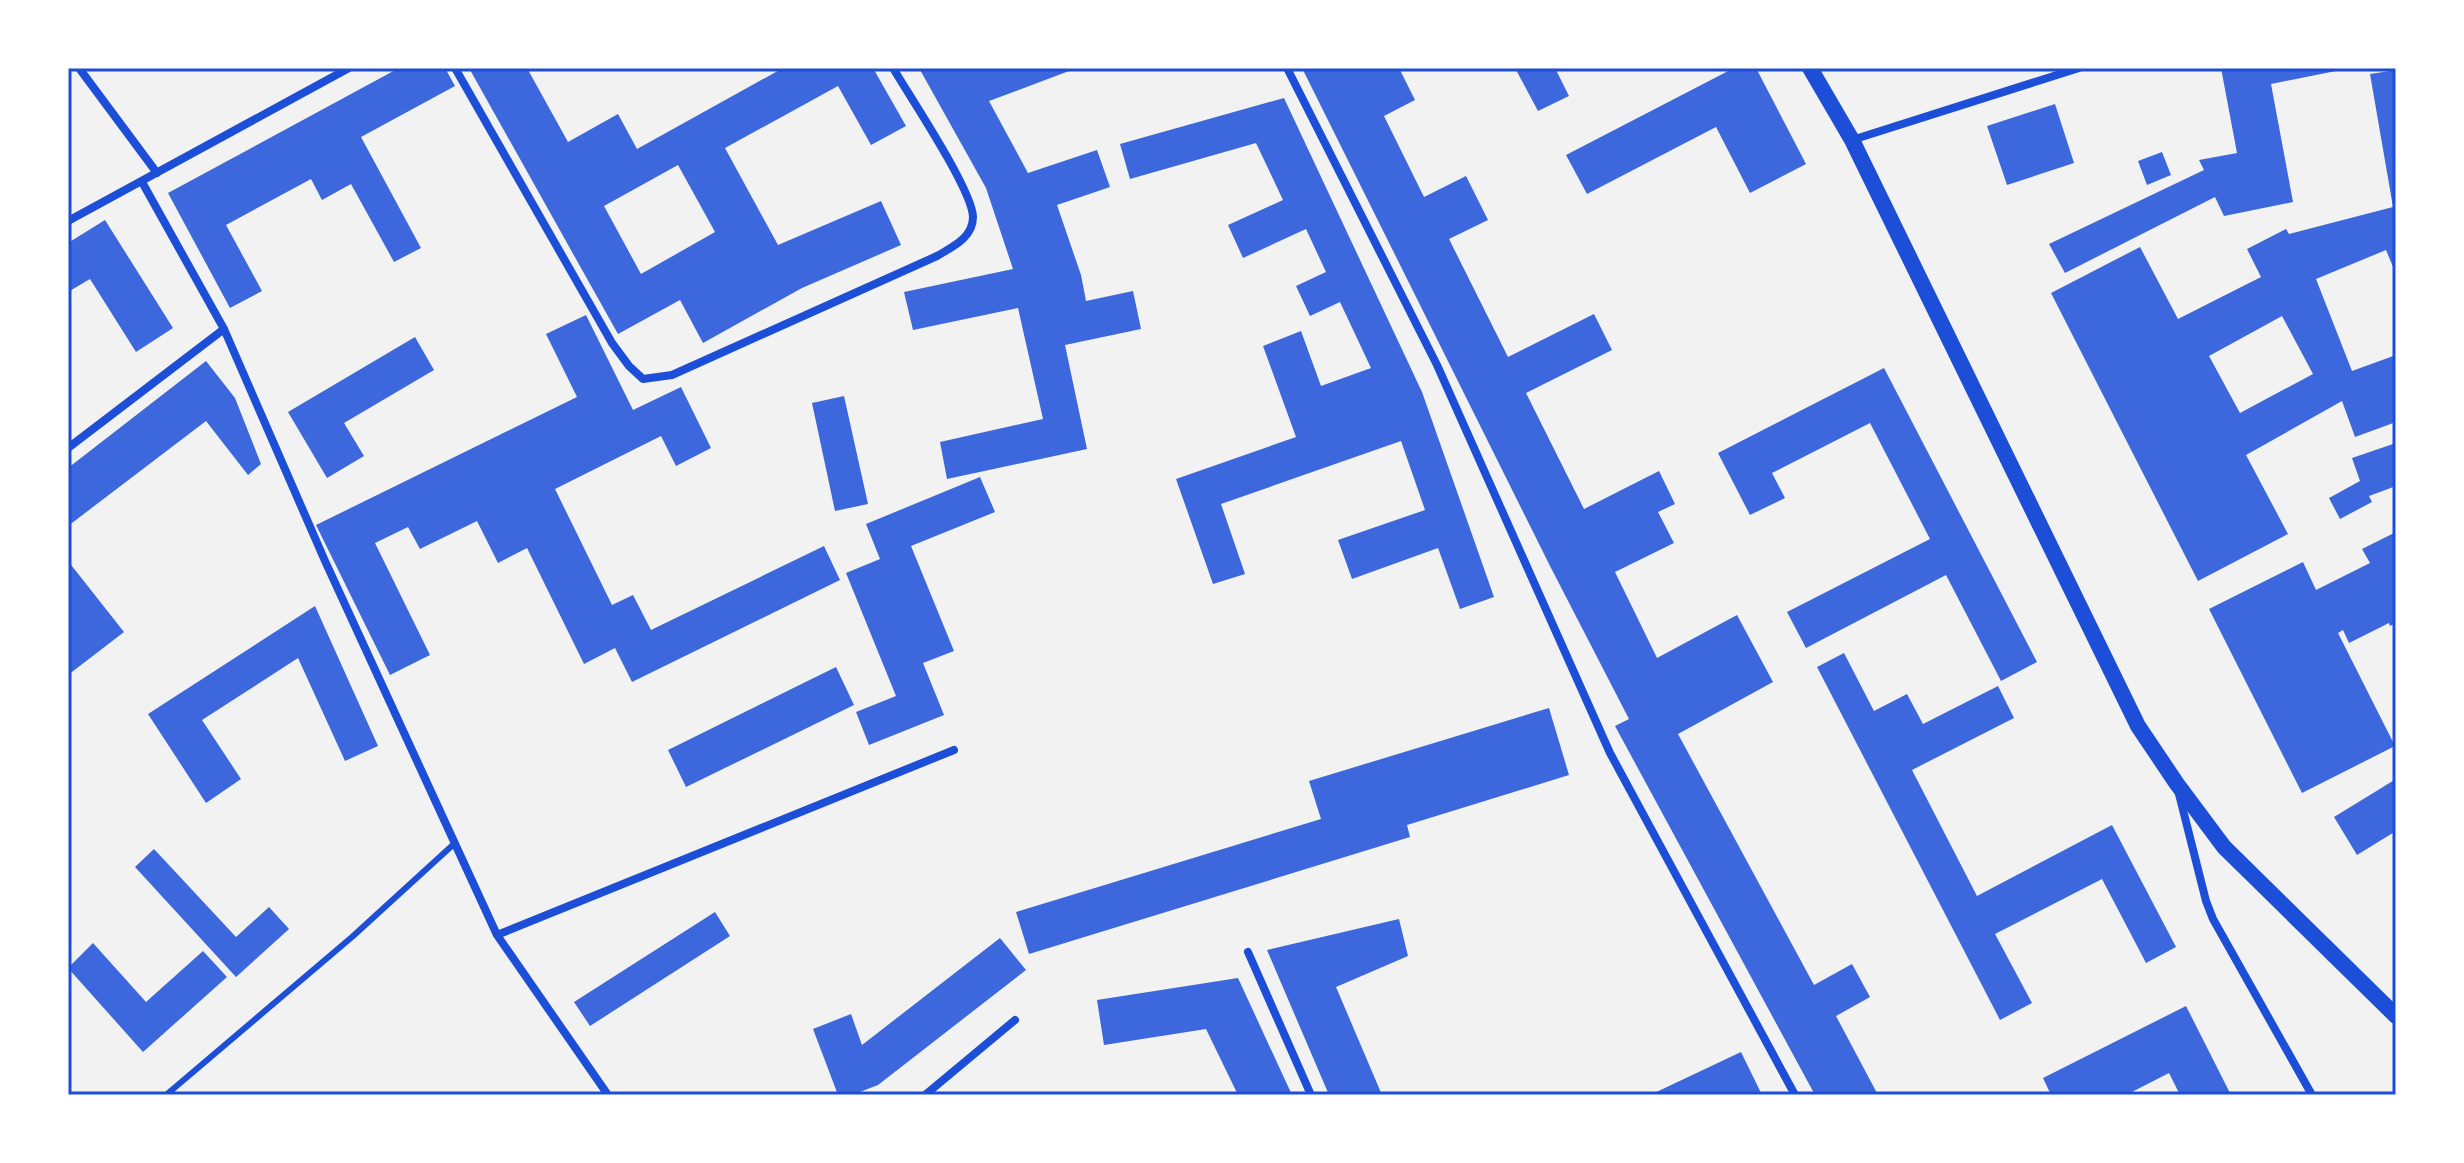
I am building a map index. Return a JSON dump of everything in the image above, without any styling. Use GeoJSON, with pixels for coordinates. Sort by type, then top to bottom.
{"type":"FeatureCollection","features":[{"type":"Feature","properties":{"kind":"main road"},"geometry":{"type":"LineString","coordinates":[[1810,68],[1852,140],[2138,726],[2224,847],[2396,1016]]}},
{"type":"Feature","properties":{"kind":"street"},"geometry":{"type":"LineString","coordinates":[[79,68],[157,173]]}},
{"type":"Feature","properties":{"kind":"street"},"geometry":{"type":"LineString","coordinates":[[68,221],[349,68]]}},
{"type":"Feature","properties":{"kind":"street"},"geometry":{"type":"LineString","coordinates":[[455,68],[612,343],[643,379],[672,375],[937,256],[965,239],[973,219],[967,194],[893,68]]}},
{"type":"Feature","properties":{"kind":"street"},"geometry":{"type":"LineString","coordinates":[[1287,68],[1437,365],[1610,753],[1795,1095]]}},
{"type":"Feature","properties":{"kind":"street"},"geometry":{"type":"LineString","coordinates":[[1852,140],[2079,68]]}},
{"type":"Feature","properties":{"kind":"street"},"geometry":{"type":"LineString","coordinates":[[142,182],[224,329],[325,561],[497,935],[608,1095]]}},
{"type":"Feature","properties":{"kind":"street"},"geometry":{"type":"LineString","coordinates":[[68,448],[224,329]]}},
{"type":"Feature","properties":{"kind":"street"},"geometry":{"type":"LineString","coordinates":[[497,935],[954,750]]}},
{"type":"Feature","properties":{"kind":"street"},"geometry":{"type":"LineString","coordinates":[[2177,784],[2213,919],[2312,1095]]}},
{"type":"Feature","properties":{"kind":"street"},"geometry":{"type":"LineString","coordinates":[[1248,952],[1311,1095]]}},
{"type":"Feature","properties":{"kind":"street"},"geometry":{"type":"LineString","coordinates":[[925,1095],[1015,1020]]}},
{"type":"Feature","properties":{"kind":"lane"},"geometry":{"type":"LineString","coordinates":[[166,1095],[352,937],[455,843]]}},
{"type":"Feature","properties":{"kind":"building"},"geometry":{"type":"Polygon","coordinates":[[[399,68],[445,68],[455,86],[361,137],[421,248],[394,262],[351,184],[322,200],[311,179],[226,225],[262,291],[230,308],[168,193],[399,68]]]}},
{"type":"Feature","properties":{"kind":"building"},"geometry":{"type":"Polygon","coordinates":[[[469,68],[527,68],[568,142],[618,114],[637,149],[783,68],[873,68],[906,126],[871,145],[838,86],[725,148],[778,245],[881,201],[901,245],[802,288],[703,343],[680,300],[618,334],[469,68]],[[678,165],[604,206],[641,274],[715,232],[678,165]]]}},
{"type":"Feature","properties":{"kind":"building"},"geometry":{"type":"Polygon","coordinates":[[[919,68],[1077,68],[989,101],[1028,173],[1097,150],[1110,187],[1057,205],[1081,275],[1086,301],[1133,291],[1141,329],[1065,345],[1087,449],[947,479],[940,442],[1043,419],[1018,308],[913,330],[904,292],[1013,269],[986,188],[919,68]]]}},
{"type":"Feature","properties":{"kind":"building"},"geometry":{"type":"Polygon","coordinates":[[[1302,68],[1399,68],[1415,100],[1384,116],[1424,197],[1466,176],[1488,220],[1449,239],[1508,357],[1594,314],[1612,350],[1526,393],[1584,509],[1659,471],[1675,504],[1658,512],[1674,543],[1615,572],[1657,658],[1737,615],[1773,682],[1678,734],[1814,985],[1852,964],[1870,997],[1836,1016],[1878,1095],[1815,1095],[1615,726],[1629,719],[1302,68]]]}},
{"type":"Feature","properties":{"kind":"building"},"geometry":{"type":"Polygon","coordinates":[[[1515,68],[1555,68],[1569,96],[1538,111],[1515,68]]]}},
{"type":"Feature","properties":{"kind":"building"},"geometry":{"type":"Polygon","coordinates":[[[1734,68],[1756,68],[1806,164],[1750,193],[1716,127],[1587,194],[1566,155],[1734,68]]]}},
{"type":"Feature","properties":{"kind":"building"},"geometry":{"type":"Polygon","coordinates":[[[2221,68],[2351,68],[2271,84],[2293,202],[2224,216],[2215,197],[2065,273],[2049,244],[2204,170],[2199,160],[2237,153],[2221,68]]]}},
{"type":"Feature","properties":{"kind":"building"},"geometry":{"type":"Polygon","coordinates":[[[2396,70],[2396,274],[2386,250],[2316,279],[2352,371],[2396,355],[2396,422],[2355,437],[2342,401],[2246,455],[2288,534],[2198,581],[2051,293],[2140,247],[2178,319],[2261,277],[2247,249],[2286,229],[2289,234],[2393,207],[2370,74],[2396,70]],[[2282,316],[2209,356],[2240,413],[2313,374],[2282,316]]]}},
{"type":"Feature","properties":{"kind":"building"},"geometry":{"type":"Polygon","coordinates":[[[1284,98],[1422,392],[1494,597],[1460,609],[1438,548],[1352,579],[1338,540],[1425,510],[1401,441],[1221,504],[1245,574],[1213,584],[1176,479],[1296,437],[1263,346],[1301,331],[1321,386],[1371,368],[1340,302],[1310,316],[1296,286],[1326,272],[1306,229],[1243,258],[1228,225],[1283,200],[1256,143],[1130,179],[1120,144],[1284,98]]]}},
{"type":"Feature","properties":{"kind":"building"},"geometry":{"type":"Polygon","coordinates":[[[2055,104],[2074,163],[2007,185],[1987,126],[2055,104]]]}},
{"type":"Feature","properties":{"kind":"building"},"geometry":{"type":"Polygon","coordinates":[[[2162,152],[2171,175],[2147,185],[2138,161],[2162,152]]]}},
{"type":"Feature","properties":{"kind":"building"},"geometry":{"type":"Polygon","coordinates":[[[105,220],[173,328],[136,352],[90,279],[68,292],[68,243],[105,220]]]}},
{"type":"Feature","properties":{"kind":"building"},"geometry":{"type":"Polygon","coordinates":[[[586,315],[633,410],[681,387],[711,448],[676,466],[661,436],[555,489],[612,605],[633,595],[651,630],[824,546],[840,580],[632,682],[615,648],[584,664],[527,548],[498,563],[477,521],[420,549],[408,527],[375,543],[430,655],[390,675],[316,525],[577,397],[546,334],[586,315]]]}},
{"type":"Feature","properties":{"kind":"building"},"geometry":{"type":"Polygon","coordinates":[[[415,337],[434,370],[344,423],[364,456],[327,478],[288,412],[415,337]]]}},
{"type":"Feature","properties":{"kind":"building"},"geometry":{"type":"Polygon","coordinates":[[[206,361],[235,398],[261,464],[248,475],[206,421],[68,526],[68,468],[206,361]]]}},
{"type":"Feature","properties":{"kind":"building"},"geometry":{"type":"Polygon","coordinates":[[[1884,368],[2037,662],[2001,681],[1946,575],[1806,648],[1787,612],[1930,539],[1870,423],[1772,473],[1785,498],[1750,515],[1718,453],[1884,368]]]}},
{"type":"Feature","properties":{"kind":"building"},"geometry":{"type":"Polygon","coordinates":[[[844,396],[868,504],[835,511],[812,403],[844,396]]]}},
{"type":"Feature","properties":{"kind":"building"},"geometry":{"type":"Polygon","coordinates":[[[2396,443],[2396,486],[2369,496],[2372,502],[2340,519],[2329,498],[2360,481],[2352,458],[2396,443]]]}},
{"type":"Feature","properties":{"kind":"building"},"geometry":{"type":"Polygon","coordinates":[[[980,477],[995,512],[911,546],[954,651],[923,663],[944,715],[869,745],[856,712],[896,696],[846,573],[880,559],[866,524],[980,477]]]}},
{"type":"Feature","properties":{"kind":"building"},"geometry":{"type":"Polygon","coordinates":[[[2396,532],[2396,623],[2390,626],[2389,623],[2349,643],[2343,630],[2338,633],[2395,746],[2302,793],[2209,609],[2303,562],[2316,590],[2370,563],[2362,549],[2396,532]]]}},
{"type":"Feature","properties":{"kind":"building"},"geometry":{"type":"Polygon","coordinates":[[[68,561],[124,632],[68,675],[68,561]]]}},
{"type":"Feature","properties":{"kind":"building"},"geometry":{"type":"Polygon","coordinates":[[[315,606],[378,746],[345,761],[298,658],[202,720],[241,779],[206,803],[148,714],[315,606]]]}},
{"type":"Feature","properties":{"kind":"building"},"geometry":{"type":"Polygon","coordinates":[[[1844,653],[1874,711],[1907,694],[1923,724],[1998,686],[2014,718],[1912,770],[1977,896],[2112,825],[2176,947],[2146,963],[2102,879],[1995,934],[2032,1003],[2000,1020],[1817,667],[1844,653]]]}},
{"type":"Feature","properties":{"kind":"building"},"geometry":{"type":"Polygon","coordinates":[[[836,667],[854,705],[686,787],[668,750],[836,667]]]}},
{"type":"Feature","properties":{"kind":"building"},"geometry":{"type":"Polygon","coordinates":[[[1549,708],[1569,775],[1407,825],[1410,837],[1029,954],[1016,912],[1321,819],[1309,781],[1549,708]]]}},
{"type":"Feature","properties":{"kind":"building"},"geometry":{"type":"Polygon","coordinates":[[[2396,779],[2396,831],[2357,855],[2334,817],[2396,779]]]}},
{"type":"Feature","properties":{"kind":"building"},"geometry":{"type":"Polygon","coordinates":[[[154,849],[236,937],[269,907],[289,929],[236,977],[135,867],[154,849]]]}},
{"type":"Feature","properties":{"kind":"building"},"geometry":{"type":"Polygon","coordinates":[[[715,912],[730,936],[590,1026],[574,1002],[715,912]]]}},
{"type":"Feature","properties":{"kind":"building"},"geometry":{"type":"Polygon","coordinates":[[[1399,919],[1408,956],[1336,987],[1382,1095],[1329,1095],[1267,950],[1399,919]]]}},
{"type":"Feature","properties":{"kind":"building"},"geometry":{"type":"Polygon","coordinates":[[[1000,938],[1026,970],[878,1085],[852,1095],[838,1095],[813,1029],[851,1014],[862,1045],[1000,938]]]}},
{"type":"Feature","properties":{"kind":"building"},"geometry":{"type":"Polygon","coordinates":[[[93,943],[146,1002],[203,951],[227,977],[143,1052],[68,968],[93,943]]]}},
{"type":"Feature","properties":{"kind":"building"},"geometry":{"type":"Polygon","coordinates":[[[1238,978],[1292,1095],[1238,1095],[1206,1029],[1104,1045],[1097,1000],[1238,978]]]}},
{"type":"Feature","properties":{"kind":"building"},"geometry":{"type":"Polygon","coordinates":[[[2186,1006],[2231,1095],[2180,1095],[2169,1073],[2126,1095],[2051,1095],[2043,1078],[2186,1006]]]}},
{"type":"Feature","properties":{"kind":"building"},"geometry":{"type":"Polygon","coordinates":[[[1741,1052],[1762,1095],[1650,1095],[1741,1052]]]}}]}
